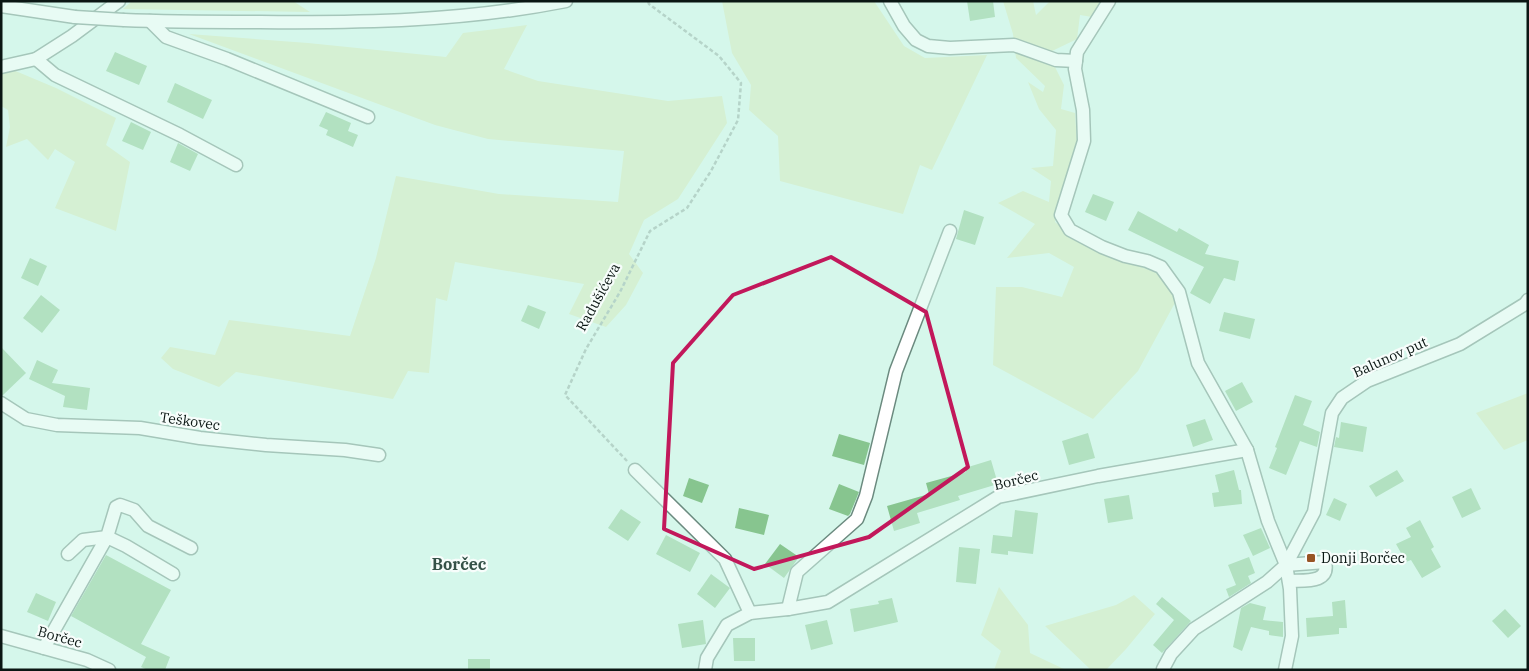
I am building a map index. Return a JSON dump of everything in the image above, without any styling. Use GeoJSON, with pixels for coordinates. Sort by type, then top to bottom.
{"type":"FeatureCollection","features":[{"type":"Feature","properties":{"kind":"street"},"geometry":{"type":"LineString","coordinates":[[1,67],[36,58],[72,36],[118,1]]}},
{"type":"Feature","properties":{"kind":"street"},"geometry":{"type":"LineString","coordinates":[[1,6],[76,17],[124,20],[311,22],[436,19],[535,7],[566,1]]}},
{"type":"Feature","properties":{"kind":"street"},"geometry":{"type":"LineString","coordinates":[[890,1],[904,26],[916,40],[928,46],[950,48],[1014,45],[1056,60],[1076,61]]}},
{"type":"Feature","properties":{"kind":"street"},"geometry":{"type":"LineString","coordinates":[[1109,1],[1077,52],[1075,69],[1083,110],[1084,141],[1061,215],[1070,230],[1102,247],[1162,267],[1179,292],[1198,363],[1247,450],[1268,521],[1286,566],[1289,581],[1292,636],[1285,670]]}},
{"type":"Feature","properties":{"kind":"street"},"geometry":{"type":"LineString","coordinates":[[150,21],[166,37],[227,59],[368,117]]}},
{"type":"Feature","properties":{"kind":"street"},"geometry":{"type":"LineString","coordinates":[[36,58],[55,75],[180,135],[236,165]]}},
{"type":"Feature","properties":{"kind":"street"},"geometry":{"type":"LineString","coordinates":[[788,609],[797,572],[856,519],[866,496],[896,372],[950,231]]}},
{"type":"Feature","properties":{"kind":"street","name":"Balunov put"},"geometry":{"type":"LineString","coordinates":[[1286,566],[1314,512],[1332,413],[1342,398],[1367,381],[1460,344],[1525,304],[1528,300]]}},
{"type":"Feature","properties":{"kind":"street","name":"Teškovec"},"geometry":{"type":"LineString","coordinates":[[1,403],[26,419],[58,425],[140,428],[200,438],[379,454]]}},
{"type":"Feature","properties":{"kind":"street","name":"Borčec"},"geometry":{"type":"LineString","coordinates":[[705,670],[707,658],[727,625],[750,613],[828,602],[998,498],[1098,476],[1247,450]]}},
{"type":"Feature","properties":{"kind":"street"},"geometry":{"type":"LineString","coordinates":[[635,470],[725,559],[750,613]]}},
{"type":"Feature","properties":{"kind":"street"},"geometry":{"type":"LineString","coordinates":[[44,648],[107,537],[116,507],[120,505],[134,510],[148,526],[191,548]]}},
{"type":"Feature","properties":{"kind":"street"},"geometry":{"type":"LineString","coordinates":[[68,554],[83,540],[107,537],[173,574]]}},
{"type":"Feature","properties":{"kind":"street"},"geometry":{"type":"LineString","coordinates":[[1162,669],[1171,654],[1194,629],[1267,582],[1286,566],[1325,562],[1325,573],[1318,578],[1289,581]]}},
{"type":"Feature","properties":{"kind":"street","name":"Borčec"},"geometry":{"type":"LineString","coordinates":[[1,636],[86,660],[109,670]]}},
{"type":"Feature","properties":{"kind":"path","name":"Radušićeva"},"geometry":{"type":"LineString","coordinates":[[635,470],[565,395],[586,349],[620,292],[650,231],[687,208],[711,171],[738,120],[741,83],[719,56],[680,29],[649,4],[648,1]]}},
{"type":"Feature","properties":{"kind":"highlighted area"},"geometry":{"type":"Polygon","coordinates":[[[831,257],[926,312],[968,467],[869,537],[754,569],[664,529],[673,363],[733,295],[831,257]]]}},
{"type":"Feature","properties":{"kind":"green space"},"geometry":{"type":"Polygon","coordinates":[[[132,1],[293,1],[310,12],[123,9],[132,1]]]}},
{"type":"Feature","properties":{"kind":"green space"},"geometry":{"type":"Polygon","coordinates":[[[722,1],[874,1],[904,46],[925,58],[987,55],[932,170],[920,165],[903,214],[780,181],[778,136],[749,110],[751,85],[732,53],[722,1]]]}},
{"type":"Feature","properties":{"kind":"green space"},"geometry":{"type":"Polygon","coordinates":[[[1003,1],[1033,1],[1036,15],[1050,1],[1103,1],[1092,17],[1080,15],[1077,39],[1048,53],[1064,85],[1061,109],[1075,113],[1077,142],[1055,222],[1070,233],[1123,260],[1157,273],[1177,299],[1138,371],[1093,419],[993,365],[996,287],[1022,287],[1062,297],[1074,267],[1049,253],[1007,258],[1035,224],[998,203],[1023,191],[1049,202],[1051,181],[1031,168],[1053,166],[1056,130],[1039,109],[1028,82],[1043,92],[1045,86],[1016,58],[1013,34],[1003,1]]]}},
{"type":"Feature","properties":{"kind":"green space"},"geometry":{"type":"Polygon","coordinates":[[[527,25],[504,69],[538,81],[668,101],[722,96],[727,123],[678,199],[644,220],[629,254],[643,273],[626,305],[606,327],[569,314],[584,284],[455,262],[447,301],[436,298],[429,373],[408,371],[393,399],[236,372],[219,387],[173,369],[161,358],[170,347],[215,355],[229,320],[350,336],[376,258],[396,176],[499,194],[618,202],[624,151],[488,139],[435,125],[189,34],[308,43],[446,57],[463,33],[527,25]]]}},
{"type":"Feature","properties":{"kind":"green space"},"geometry":{"type":"Polygon","coordinates":[[[6,67],[56,88],[116,118],[106,145],[130,162],[116,231],[55,208],[75,162],[55,149],[48,160],[27,139],[6,147],[10,127],[8,110],[1,106],[1,69],[6,67]]]}},
{"type":"Feature","properties":{"kind":"green space"},"geometry":{"type":"Polygon","coordinates":[[[1528,393],[1528,440],[1504,450],[1476,413],[1528,393]]]}},
{"type":"Feature","properties":{"kind":"green space"},"geometry":{"type":"Polygon","coordinates":[[[999,587],[1028,625],[1030,653],[1066,670],[994,670],[1001,651],[981,635],[999,587]]]}},
{"type":"Feature","properties":{"kind":"green space"},"geometry":{"type":"Polygon","coordinates":[[[1134,595],[1155,614],[1106,670],[1091,670],[1045,626],[1116,605],[1134,595]]]}},
{"type":"Feature","properties":{"kind":"building"},"geometry":{"type":"Polygon","coordinates":[[[967,1],[993,1],[995,17],[970,21],[967,1]]]}},
{"type":"Feature","properties":{"kind":"building"},"geometry":{"type":"Polygon","coordinates":[[[115,52],[147,66],[139,85],[106,71],[115,52]]]}},
{"type":"Feature","properties":{"kind":"building"},"geometry":{"type":"Polygon","coordinates":[[[175,83],[212,100],[203,119],[167,102],[175,83]]]}},
{"type":"Feature","properties":{"kind":"building"},"geometry":{"type":"Polygon","coordinates":[[[326,112],[351,123],[348,131],[358,135],[353,147],[326,135],[328,130],[319,126],[326,112]]]}},
{"type":"Feature","properties":{"kind":"building"},"geometry":{"type":"Polygon","coordinates":[[[131,122],[151,132],[143,150],[122,141],[131,122]]]}},
{"type":"Feature","properties":{"kind":"building"},"geometry":{"type":"Polygon","coordinates":[[[178,143],[198,154],[190,171],[170,162],[178,143]]]}},
{"type":"Feature","properties":{"kind":"building"},"geometry":{"type":"Polygon","coordinates":[[[1093,194],[1114,202],[1106,221],[1085,212],[1093,194]]]}},
{"type":"Feature","properties":{"kind":"building"},"geometry":{"type":"Polygon","coordinates":[[[964,210],[984,217],[975,245],[956,239],[964,210]]]}},
{"type":"Feature","properties":{"kind":"building"},"geometry":{"type":"Polygon","coordinates":[[[1138,211],[1177,232],[1179,228],[1209,245],[1205,254],[1239,261],[1235,281],[1224,278],[1210,304],[1190,293],[1204,267],[1128,230],[1138,211]]]}},
{"type":"Feature","properties":{"kind":"building"},"geometry":{"type":"Polygon","coordinates":[[[30,258],[47,266],[38,286],[21,278],[30,258]]]}},
{"type":"Feature","properties":{"kind":"building"},"geometry":{"type":"Polygon","coordinates":[[[41,295],[60,310],[42,333],[23,318],[41,295]]]}},
{"type":"Feature","properties":{"kind":"building"},"geometry":{"type":"Polygon","coordinates":[[[528,305],[546,312],[539,329],[521,321],[528,305]]]}},
{"type":"Feature","properties":{"kind":"building"},"geometry":{"type":"Polygon","coordinates":[[[1224,312],[1255,319],[1250,339],[1219,331],[1224,312]]]}},
{"type":"Feature","properties":{"kind":"building"},"geometry":{"type":"Polygon","coordinates":[[[1,347],[26,373],[3,395],[1,395],[1,347]]]}},
{"type":"Feature","properties":{"kind":"building"},"geometry":{"type":"Polygon","coordinates":[[[37,360],[58,370],[52,383],[90,388],[87,410],[63,407],[65,396],[29,379],[37,360]]]}},
{"type":"Feature","properties":{"kind":"building"},"geometry":{"type":"Polygon","coordinates":[[[1242,382],[1253,402],[1236,411],[1225,391],[1242,382]]]}},
{"type":"Feature","properties":{"kind":"building"},"geometry":{"type":"Polygon","coordinates":[[[1295,395],[1312,401],[1303,425],[1320,432],[1317,447],[1300,441],[1286,475],[1269,468],[1295,395]]]}},
{"type":"Feature","properties":{"kind":"building"},"geometry":{"type":"Polygon","coordinates":[[[1205,419],[1213,440],[1193,447],[1186,425],[1205,419]]]}},
{"type":"Feature","properties":{"kind":"building"},"geometry":{"type":"Polygon","coordinates":[[[1341,422],[1367,427],[1363,452],[1334,447],[1336,437],[1339,438],[1341,422]]]}},
{"type":"Feature","properties":{"kind":"building"},"geometry":{"type":"Polygon","coordinates":[[[1088,433],[1095,458],[1069,465],[1062,441],[1088,433]]]}},
{"type":"Feature","properties":{"kind":"building"},"geometry":{"type":"Polygon","coordinates":[[[839,434],[870,443],[864,465],[832,456],[839,434]]]}},
{"type":"Feature","properties":{"kind":"building"},"geometry":{"type":"Polygon","coordinates":[[[991,460],[998,484],[958,496],[960,500],[917,513],[920,523],[894,531],[887,506],[929,494],[926,483],[966,472],[965,468],[991,460]]]}},
{"type":"Feature","properties":{"kind":"building"},"geometry":{"type":"Polygon","coordinates":[[[1234,470],[1239,490],[1241,490],[1242,504],[1214,507],[1212,493],[1219,492],[1215,475],[1234,470]]]}},
{"type":"Feature","properties":{"kind":"building"},"geometry":{"type":"Polygon","coordinates":[[[1397,470],[1404,481],[1376,497],[1369,486],[1397,470]]]}},
{"type":"Feature","properties":{"kind":"building"},"geometry":{"type":"Polygon","coordinates":[[[689,478],[709,485],[702,503],[683,496],[689,478]]]}},
{"type":"Feature","properties":{"kind":"building"},"geometry":{"type":"Polygon","coordinates":[[[839,484],[859,492],[848,516],[829,509],[839,484]]]}},
{"type":"Feature","properties":{"kind":"building"},"geometry":{"type":"Polygon","coordinates":[[[1471,488],[1481,509],[1462,518],[1452,497],[1471,488]]]}},
{"type":"Feature","properties":{"kind":"building"},"geometry":{"type":"Polygon","coordinates":[[[1129,495],[1133,519],[1108,523],[1104,499],[1129,495]]]}},
{"type":"Feature","properties":{"kind":"building"},"geometry":{"type":"Polygon","coordinates":[[[1334,498],[1347,504],[1340,521],[1326,515],[1334,498]]]}},
{"type":"Feature","properties":{"kind":"building"},"geometry":{"type":"Polygon","coordinates":[[[739,508],[769,515],[764,535],[735,528],[739,508]]]}},
{"type":"Feature","properties":{"kind":"building"},"geometry":{"type":"Polygon","coordinates":[[[621,509],[641,522],[628,541],[608,528],[621,509]]]}},
{"type":"Feature","properties":{"kind":"building"},"geometry":{"type":"Polygon","coordinates":[[[1015,510],[1038,513],[1033,554],[1008,551],[1008,555],[991,553],[993,535],[1012,537],[1015,510]]]}},
{"type":"Feature","properties":{"kind":"building"},"geometry":{"type":"Polygon","coordinates":[[[1420,520],[1434,547],[1431,549],[1441,567],[1422,578],[1411,560],[1406,562],[1396,544],[1411,537],[1406,528],[1420,520]]]}},
{"type":"Feature","properties":{"kind":"building"},"geometry":{"type":"Polygon","coordinates":[[[1261,528],[1270,548],[1253,556],[1243,535],[1261,528]]]}},
{"type":"Feature","properties":{"kind":"building"},"geometry":{"type":"Polygon","coordinates":[[[666,535],[700,553],[690,572],[656,554],[666,535]]]}},
{"type":"Feature","properties":{"kind":"building"},"geometry":{"type":"Polygon","coordinates":[[[780,544],[799,557],[784,578],[765,564],[780,544]]]}},
{"type":"Feature","properties":{"kind":"building"},"geometry":{"type":"Polygon","coordinates":[[[959,547],[980,549],[976,584],[956,582],[959,547]]]}},
{"type":"Feature","properties":{"kind":"building"},"geometry":{"type":"Polygon","coordinates":[[[106,555],[171,590],[141,644],[170,657],[165,670],[148,670],[141,667],[146,657],[71,616],[106,555]]]}},
{"type":"Feature","properties":{"kind":"building"},"geometry":{"type":"Polygon","coordinates":[[[1249,557],[1255,573],[1248,576],[1251,583],[1229,597],[1226,589],[1236,585],[1228,565],[1249,557]]]}},
{"type":"Feature","properties":{"kind":"building"},"geometry":{"type":"Polygon","coordinates":[[[711,574],[730,588],[715,608],[697,594],[711,574]]]}},
{"type":"Feature","properties":{"kind":"building"},"geometry":{"type":"Polygon","coordinates":[[[36,593],[56,602],[48,621],[27,612],[36,593]]]}},
{"type":"Feature","properties":{"kind":"building"},"geometry":{"type":"Polygon","coordinates":[[[1162,597],[1191,621],[1162,653],[1153,645],[1174,620],[1156,604],[1162,597]]]}},
{"type":"Feature","properties":{"kind":"building"},"geometry":{"type":"Polygon","coordinates":[[[892,598],[898,622],[854,632],[850,609],[879,604],[878,601],[892,598]]]}},
{"type":"Feature","properties":{"kind":"building"},"geometry":{"type":"Polygon","coordinates":[[[1345,600],[1347,628],[1339,628],[1339,634],[1307,637],[1306,618],[1333,616],[1332,602],[1345,600]]]}},
{"type":"Feature","properties":{"kind":"building"},"geometry":{"type":"Polygon","coordinates":[[[1250,603],[1266,607],[1263,620],[1283,622],[1283,637],[1269,635],[1269,631],[1251,627],[1242,651],[1233,647],[1241,608],[1250,603]]]}},
{"type":"Feature","properties":{"kind":"building"},"geometry":{"type":"Polygon","coordinates":[[[1505,609],[1521,626],[1508,638],[1492,621],[1505,609]]]}},
{"type":"Feature","properties":{"kind":"building"},"geometry":{"type":"Polygon","coordinates":[[[703,620],[706,644],[682,648],[678,624],[703,620]]]}},
{"type":"Feature","properties":{"kind":"building"},"geometry":{"type":"Polygon","coordinates":[[[827,620],[833,644],[811,650],[805,625],[827,620]]]}},
{"type":"Feature","properties":{"kind":"building"},"geometry":{"type":"Polygon","coordinates":[[[733,638],[755,638],[755,661],[734,661],[733,638]]]}},
{"type":"Feature","properties":{"kind":"building"},"geometry":{"type":"Polygon","coordinates":[[[468,659],[490,659],[490,670],[468,670],[468,659]]]}},
{"type":"Feature","properties":{"kind":"place","name":"Donji Borčec"},"geometry":{"type":"Point","coordinates":[1311,558]}},
{"type":"Feature","properties":{"kind":"district","name":"Borčec"},"geometry":{"type":"Point","coordinates":[459,564]}}]}
